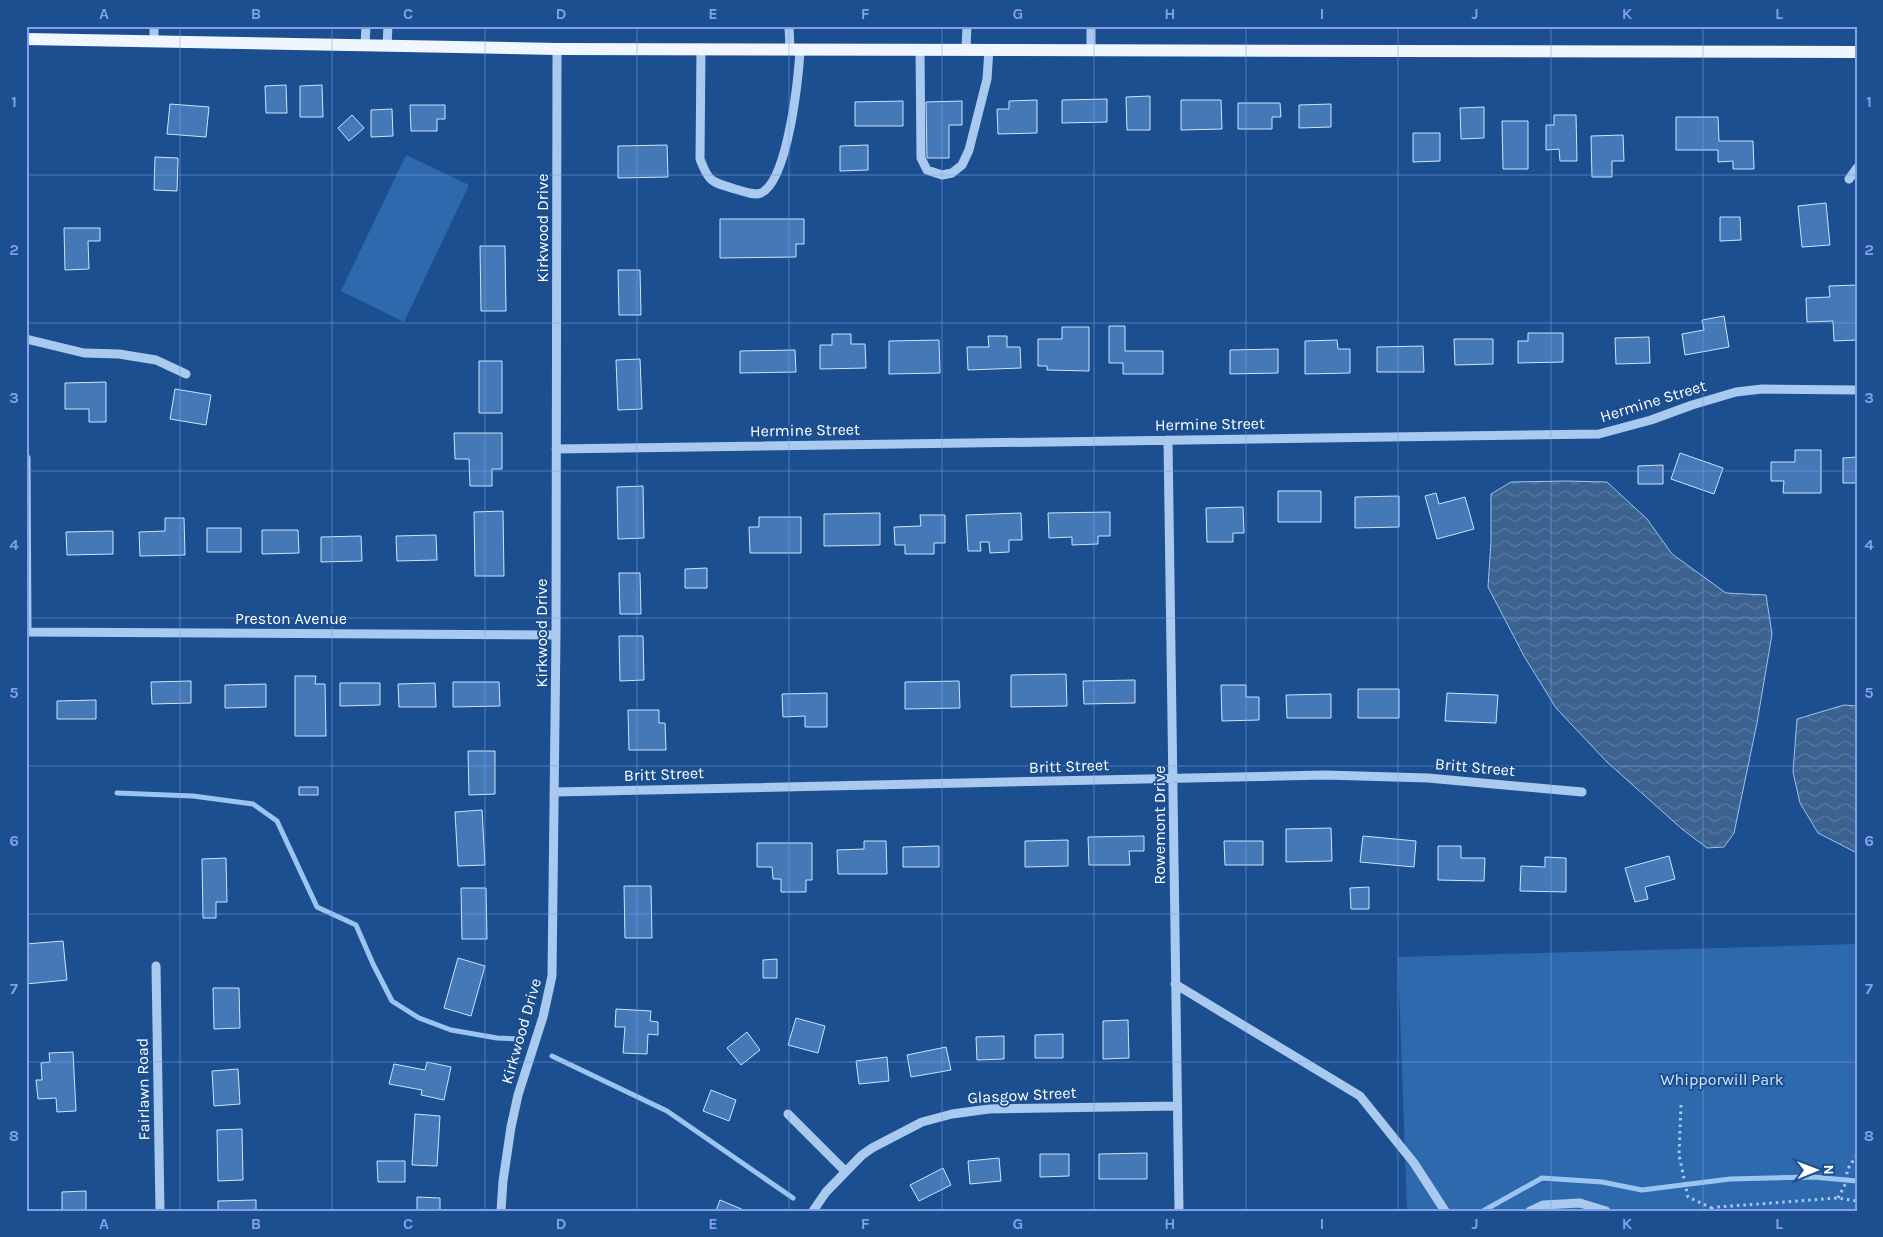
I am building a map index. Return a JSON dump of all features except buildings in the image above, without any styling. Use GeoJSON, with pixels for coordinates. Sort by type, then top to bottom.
{"type":"FeatureCollection","features":[{"type":"Feature","properties":{"kind":"main road"},"geometry":{"type":"LineString","coordinates":[[26,39],[558,49],[1857,52]]}},
{"type":"Feature","properties":{"kind":"street"},"geometry":{"type":"LineString","coordinates":[[154,26],[154,41]]}},
{"type":"Feature","properties":{"kind":"street"},"geometry":{"type":"LineString","coordinates":[[365,45],[366,26]]}},
{"type":"Feature","properties":{"kind":"street"},"geometry":{"type":"LineString","coordinates":[[387,46],[388,26]]}},
{"type":"Feature","properties":{"kind":"street"},"geometry":{"type":"LineString","coordinates":[[701,48],[700,159],[704,171],[712,182],[754,194],[762,193],[771,185],[780,163],[789,135],[798,88],[795,49],[789,26]]}},
{"type":"Feature","properties":{"kind":"street"},"geometry":{"type":"LineString","coordinates":[[966,49],[967,26]]}},
{"type":"Feature","properties":{"kind":"street"},"geometry":{"type":"LineString","coordinates":[[1091,26],[1091,49]]}},
{"type":"Feature","properties":{"kind":"street","name":"Kirkwood Drive"},"geometry":{"type":"LineString","coordinates":[[501,1211],[503,1181],[511,1126],[518,1095],[543,1017],[552,976],[555,792],[558,49]]}},
{"type":"Feature","properties":{"kind":"street"},"geometry":{"type":"LineString","coordinates":[[920,49],[921,158],[926,170],[942,175],[952,173],[962,165],[969,150],[987,79],[989,49]]}},
{"type":"Feature","properties":{"kind":"street"},"geometry":{"type":"LineString","coordinates":[[1849,179],[1857,168]]}},
{"type":"Feature","properties":{"kind":"street"},"geometry":{"type":"LineString","coordinates":[[26,339],[84,354],[119,354],[156,360],[186,374]]}},
{"type":"Feature","properties":{"kind":"street","name":"Hermine Street"},"geometry":{"type":"LineString","coordinates":[[556,449],[1599,434],[1651,420],[1692,404],[1736,392],[1762,389],[1857,390]]}},
{"type":"Feature","properties":{"kind":"street","name":"Rowemont Drive"},"geometry":{"type":"LineString","coordinates":[[1168,440],[1179,1211]]}},
{"type":"Feature","properties":{"kind":"street"},"geometry":{"type":"LineString","coordinates":[[26,458],[27,632]]}},
{"type":"Feature","properties":{"kind":"street","name":"Preston Avenue"},"geometry":{"type":"LineString","coordinates":[[27,632],[556,635]]}},
{"type":"Feature","properties":{"kind":"street","name":"Britt Street"},"geometry":{"type":"LineString","coordinates":[[555,792],[1325,775],[1428,778],[1582,792]]}},
{"type":"Feature","properties":{"kind":"street","name":"Fairlawn Road"},"geometry":{"type":"LineString","coordinates":[[156,966],[160,1211]]}},
{"type":"Feature","properties":{"kind":"street"},"geometry":{"type":"LineString","coordinates":[[1175,984],[1360,1096],[1414,1163],[1445,1211]]}},
{"type":"Feature","properties":{"kind":"street","name":"Glasgow Street"},"geometry":{"type":"LineString","coordinates":[[813,1211],[826,1192],[845,1171],[872,1148],[922,1122],[952,1114],[989,1110],[1177,1106]]}},
{"type":"Feature","properties":{"kind":"street"},"geometry":{"type":"LineString","coordinates":[[788,1114],[845,1171]]}},
{"type":"Feature","properties":{"kind":"street"},"geometry":{"type":"LineString","coordinates":[[1530,1211],[1543,1205],[1580,1202],[1606,1211]]}},
{"type":"Feature","properties":{"kind":"path"},"geometry":{"type":"LineString","coordinates":[[1681,1106],[1679,1155],[1681,1173],[1688,1197],[1712,1210]]}},
{"type":"Feature","properties":{"kind":"path"},"geometry":{"type":"LineString","coordinates":[[1838,1198],[1847,1181],[1847,1170],[1857,1155]]}},
{"type":"Feature","properties":{"kind":"path"},"geometry":{"type":"LineString","coordinates":[[1705,1211],[1838,1198],[1857,1201]]}},
{"type":"Feature","properties":{"kind":"green space"},"geometry":{"type":"Polygon","coordinates":[[[406,155],[469,185],[404,322],[341,291],[406,155]]]}},
{"type":"Feature","properties":{"kind":"green space","name":"Whipporwill Park"},"geometry":{"type":"Polygon","coordinates":[[[1857,944],[1857,1211],[1407,1211],[1398,957],[1857,944]]]}},
{"type":"Feature","properties":{"kind":"water"},"geometry":{"type":"Polygon","coordinates":[[[1511,482],[1607,482],[1647,519],[1672,554],[1726,593],[1766,595],[1772,634],[1757,723],[1734,833],[1724,847],[1707,848],[1682,829],[1607,762],[1556,708],[1524,656],[1488,587],[1491,541],[1491,494],[1511,482]]]}},
{"type":"Feature","properties":{"kind":"water"},"geometry":{"type":"Polygon","coordinates":[[[1844,705],[1857,706],[1857,853],[1818,833],[1800,803],[1793,772],[1797,719],[1844,705]]]}},
{"type":"Feature","properties":{"kind":"waterway"},"geometry":{"type":"LineString","coordinates":[[117,793],[193,796],[253,804],[277,821],[317,907],[356,925],[392,1001],[419,1018],[451,1030],[497,1038],[518,1039]]}},
{"type":"Feature","properties":{"kind":"waterway"},"geometry":{"type":"LineString","coordinates":[[552,1056],[667,1111],[793,1198]]}},
{"type":"Feature","properties":{"kind":"waterway"},"geometry":{"type":"LineString","coordinates":[[1483,1211],[1542,1178],[1602,1182],[1642,1190],[1730,1179],[1813,1177],[1857,1181]]}}]}
